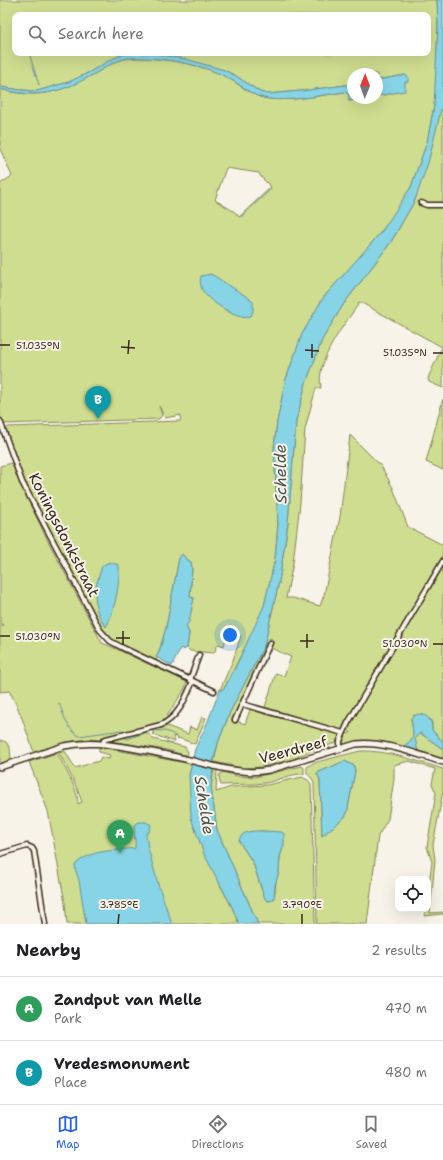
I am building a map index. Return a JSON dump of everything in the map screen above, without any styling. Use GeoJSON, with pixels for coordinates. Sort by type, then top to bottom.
{"type":"FeatureCollection","features":[{"type":"Feature","properties":{"kind":"main road","name":"Veerdreef"},"geometry":{"type":"LineString","coordinates":[[0,767],[74,744],[92,743],[165,754],[244,772],[259,772],[347,747],[363,744],[378,744],[443,762]]}},
{"type":"Feature","properties":{"kind":"main road","name":"Veerdreef"},"geometry":{"type":"LineString","coordinates":[[347,747],[378,747],[443,766]]}},
{"type":"Feature","properties":{"kind":"street"},"geometry":{"type":"LineString","coordinates":[[421,203],[427,205],[443,205]]}},
{"type":"Feature","properties":{"kind":"street","name":"Koningsdonkstraat"},"geometry":{"type":"LineString","coordinates":[[0,421],[22,482],[100,630],[110,641],[123,648],[214,691]]}},
{"type":"Feature","properties":{"kind":"street"},"geometry":{"type":"LineString","coordinates":[[343,733],[443,561]]}},
{"type":"Feature","properties":{"kind":"street"},"geometry":{"type":"LineString","coordinates":[[235,720],[269,645]]}},
{"type":"Feature","properties":{"kind":"street"},"geometry":{"type":"LineString","coordinates":[[103,744],[104,740],[106,739],[161,725],[168,721],[184,702],[192,681],[199,655]]}},
{"type":"Feature","properties":{"kind":"street","name":"Veerdreef"},"geometry":{"type":"LineString","coordinates":[[242,704],[343,733],[340,741],[340,749]]}},
{"type":"Feature","properties":{"kind":"street"},"geometry":{"type":"LineString","coordinates":[[0,854],[27,846],[32,848],[34,851],[45,924]]}},
{"type":"Feature","properties":{"kind":"green space"},"geometry":{"type":"Polygon","coordinates":[[[0,0],[437,0],[438,25],[436,88],[427,142],[411,187],[392,218],[367,249],[323,298],[302,335],[285,382],[277,422],[274,448],[278,524],[275,559],[271,577],[264,606],[258,621],[225,687],[219,692],[233,660],[241,636],[236,639],[226,638],[224,646],[218,644],[214,653],[190,651],[187,648],[189,633],[186,626],[194,598],[190,597],[191,562],[184,557],[179,558],[166,628],[156,661],[114,641],[99,625],[27,487],[13,453],[6,429],[8,427],[180,421],[181,415],[165,418],[159,406],[162,415],[159,419],[3,424],[0,416],[0,184],[12,176],[0,149],[0,89],[26,94],[50,92],[84,80],[118,61],[127,58],[143,58],[180,62],[205,68],[226,77],[260,97],[269,99],[279,100],[302,98],[345,92],[347,94],[347,104],[383,104],[383,95],[389,94],[405,81],[405,75],[383,79],[383,68],[347,68],[347,85],[267,94],[260,92],[224,70],[170,56],[431,56],[431,12],[12,12],[12,56],[120,56],[69,82],[37,91],[0,87],[0,0]],[[226,168],[215,200],[235,212],[239,217],[271,187],[259,173],[226,168]],[[210,274],[204,293],[234,315],[220,281],[210,274]]]}},
{"type":"Feature","properties":{"kind":"green space"},"geometry":{"type":"Polygon","coordinates":[[[443,102],[443,203],[430,203],[443,206],[443,388],[429,382],[428,378],[442,347],[360,302],[339,331],[327,354],[322,366],[320,377],[321,388],[316,388],[305,429],[300,503],[293,563],[286,598],[293,598],[320,606],[324,595],[340,517],[350,435],[381,466],[393,488],[408,527],[443,545],[440,561],[414,607],[418,609],[443,567],[443,742],[432,730],[432,723],[430,719],[414,715],[411,718],[413,736],[407,744],[402,747],[373,742],[359,742],[344,745],[342,741],[344,734],[351,733],[348,729],[349,726],[339,730],[264,710],[276,673],[284,676],[291,657],[271,648],[272,639],[270,638],[234,720],[245,724],[251,707],[340,733],[336,743],[311,751],[293,759],[262,767],[244,768],[214,762],[218,743],[230,712],[264,646],[279,582],[288,523],[296,421],[306,383],[322,340],[343,305],[391,242],[415,200],[443,102]]]}},
{"type":"Feature","properties":{"kind":"green space"},"geometry":{"type":"Polygon","coordinates":[[[443,399],[443,470],[426,462],[443,399]]]}},
{"type":"Feature","properties":{"kind":"green space"},"geometry":{"type":"Polygon","coordinates":[[[12,463],[17,477],[48,541],[102,643],[187,682],[184,690],[167,716],[169,718],[165,721],[125,732],[122,731],[121,733],[106,736],[99,740],[89,739],[74,741],[34,752],[13,698],[9,691],[0,692],[0,626],[4,625],[0,623],[0,466],[12,463]]]}},
{"type":"Feature","properties":{"kind":"green space"},"geometry":{"type":"Polygon","coordinates":[[[202,717],[206,718],[195,744],[173,736],[175,742],[154,735],[152,729],[164,728],[167,726],[188,734],[190,727],[197,730],[202,717]]]}},
{"type":"Feature","properties":{"kind":"green space"},"geometry":{"type":"Polygon","coordinates":[[[146,731],[153,739],[185,747],[188,752],[187,756],[167,750],[111,741],[111,739],[146,731]]]}},
{"type":"Feature","properties":{"kind":"green space"},"geometry":{"type":"Polygon","coordinates":[[[420,733],[443,749],[443,759],[418,752],[414,738],[420,733]]]}},
{"type":"Feature","properties":{"kind":"green space"},"geometry":{"type":"Polygon","coordinates":[[[0,740],[6,742],[10,748],[11,760],[0,764],[0,740]]]}},
{"type":"Feature","properties":{"kind":"green space"},"geometry":{"type":"Polygon","coordinates":[[[99,747],[192,764],[189,775],[220,885],[239,924],[67,924],[65,903],[48,811],[29,762],[57,753],[76,792],[78,804],[82,802],[80,795],[59,753],[65,751],[75,768],[99,761],[101,757],[109,759],[110,755],[99,752],[99,747]]]}},
{"type":"Feature","properties":{"kind":"green space"},"geometry":{"type":"Polygon","coordinates":[[[360,751],[370,751],[402,757],[443,769],[443,791],[433,845],[435,860],[431,902],[430,876],[432,862],[427,847],[436,793],[432,784],[435,769],[409,761],[394,765],[394,779],[388,819],[378,836],[367,924],[317,924],[314,784],[313,780],[307,773],[307,767],[313,763],[360,751]],[[345,761],[317,773],[320,780],[322,836],[347,813],[355,771],[354,766],[345,761]]]}},
{"type":"Feature","properties":{"kind":"green space"},"geometry":{"type":"Polygon","coordinates":[[[302,766],[304,768],[304,774],[294,775],[270,782],[221,785],[220,783],[219,775],[223,772],[237,776],[255,777],[302,766]]]}},
{"type":"Feature","properties":{"kind":"green space"},"geometry":{"type":"Polygon","coordinates":[[[214,769],[217,770],[216,792],[231,787],[267,785],[302,777],[308,780],[311,784],[315,924],[258,924],[217,830],[211,787],[214,769]],[[249,832],[239,841],[253,863],[263,894],[268,901],[273,900],[276,880],[279,872],[280,857],[284,844],[272,832],[249,832]]]}},
{"type":"Feature","properties":{"kind":"green space"},"geometry":{"type":"Polygon","coordinates":[[[425,912],[443,912],[443,914],[424,916],[425,912]]]}},
{"type":"Feature","properties":{"kind":"water","name":"Schelde"},"geometry":{"type":"Polygon","coordinates":[[[437,0],[443,0],[443,102],[428,163],[415,200],[391,242],[343,305],[322,340],[306,383],[296,421],[288,523],[279,582],[264,646],[230,712],[218,743],[214,759],[211,787],[217,830],[258,924],[239,924],[232,907],[204,854],[191,818],[189,775],[195,749],[206,726],[219,692],[225,687],[236,666],[264,606],[275,559],[278,524],[274,448],[277,422],[285,382],[302,334],[323,298],[383,230],[411,187],[427,142],[434,106],[438,25],[437,0]]]}},
{"type":"Feature","properties":{"kind":"water"},"geometry":{"type":"Polygon","coordinates":[[[119,56],[168,56],[186,59],[224,70],[260,92],[267,94],[347,85],[347,94],[345,92],[279,100],[269,99],[260,97],[230,79],[205,68],[180,62],[143,58],[127,58],[118,61],[83,80],[50,92],[27,94],[0,89],[0,87],[37,91],[69,82],[119,56]]]}},
{"type":"Feature","properties":{"kind":"water"},"geometry":{"type":"Polygon","coordinates":[[[405,75],[408,77],[408,82],[405,82],[405,91],[383,95],[383,79],[405,75]]]}},
{"type":"Feature","properties":{"kind":"water"},"geometry":{"type":"Polygon","coordinates":[[[211,274],[253,302],[253,311],[251,316],[245,317],[232,313],[217,305],[206,295],[201,286],[201,276],[211,274]]]}},
{"type":"Feature","properties":{"kind":"water"},"geometry":{"type":"Polygon","coordinates":[[[182,554],[191,562],[190,597],[194,598],[189,622],[186,626],[189,633],[187,648],[183,650],[182,648],[180,649],[172,666],[156,657],[159,652],[166,628],[179,558],[182,554]]]}},
{"type":"Feature","properties":{"kind":"water"},"geometry":{"type":"Polygon","coordinates":[[[109,562],[119,565],[119,572],[118,588],[114,605],[106,627],[96,608],[95,589],[102,566],[109,562]]]}},
{"type":"Feature","properties":{"kind":"water"},"geometry":{"type":"Polygon","coordinates":[[[418,714],[429,719],[432,730],[443,742],[443,749],[420,733],[415,738],[418,752],[402,747],[410,741],[413,736],[411,718],[418,714]]]}},
{"type":"Feature","properties":{"kind":"water"},"geometry":{"type":"Polygon","coordinates":[[[345,761],[354,766],[355,771],[347,813],[345,817],[322,836],[320,780],[317,773],[345,761]]]}},
{"type":"Feature","properties":{"kind":"water"},"geometry":{"type":"Polygon","coordinates":[[[139,822],[146,822],[151,825],[149,832],[146,834],[148,848],[158,884],[172,924],[86,924],[75,865],[81,860],[95,853],[135,848],[134,825],[139,822]]]}},
{"type":"Feature","properties":{"kind":"water"},"geometry":{"type":"Polygon","coordinates":[[[252,831],[282,832],[284,834],[284,844],[280,857],[274,898],[273,900],[268,901],[265,899],[253,863],[239,841],[240,837],[245,833],[252,831]]]}},
{"type":"Feature","properties":{"kind":"waterway"},"geometry":{"type":"LineString","coordinates":[[30,56],[39,85]]}},
{"type":"Feature","properties":{"kind":"waterway"},"geometry":{"type":"LineString","coordinates":[[241,217],[271,189]]}},
{"type":"Feature","properties":{"kind":"waterway"},"geometry":{"type":"LineString","coordinates":[[59,703],[68,725],[79,736],[122,731]]}},
{"type":"Feature","properties":{"kind":"waterway"},"geometry":{"type":"LineString","coordinates":[[153,731],[167,732],[173,734],[178,739]]}},
{"type":"Feature","properties":{"kind":"waterway"},"geometry":{"type":"LineString","coordinates":[[124,737],[127,739],[148,732]]}},
{"type":"Feature","properties":{"kind":"place","name":"Vredesmonument"},"geometry":{"type":"Point","coordinates":[98,419]}},
{"type":"Feature","properties":{"kind":"place","name":"Zandput van Melle"},"geometry":{"type":"Point","coordinates":[120,853]}}]}
